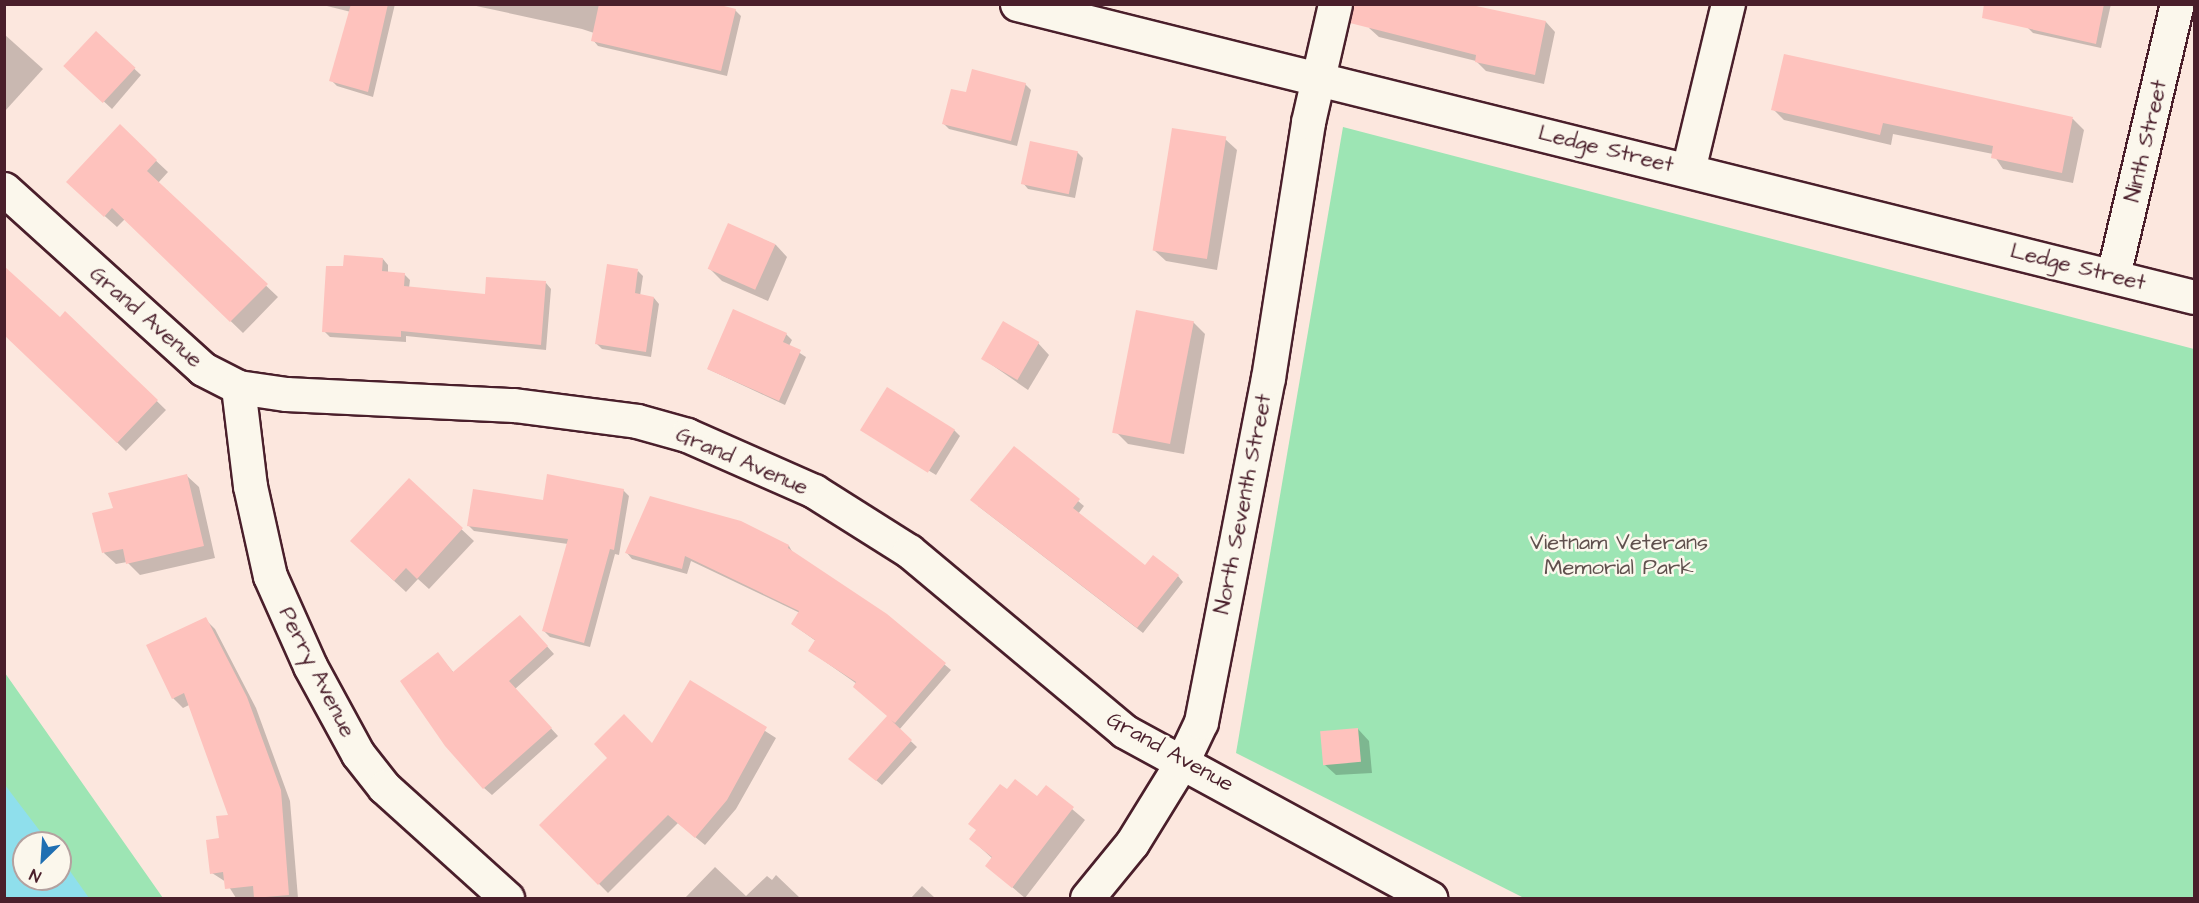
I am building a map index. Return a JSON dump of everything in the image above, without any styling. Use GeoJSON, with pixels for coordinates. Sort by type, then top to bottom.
{"type":"FeatureCollection","features":[{"type":"Feature","properties":{"kind":"street","name":"Ledge Street"},"geometry":{"type":"LineString","coordinates":[[1017,4],[1318,77],[2194,297]]}},
{"type":"Feature","properties":{"kind":"street","name":"North Seventh Street"},"geometry":{"type":"LineString","coordinates":[[1087,898],[1132,843],[1182,762],[1201,722],[1268,378],[1318,77],[1335,4]]}},
{"type":"Feature","properties":{"kind":"street"},"geometry":{"type":"LineString","coordinates":[[1688,170],[1728,4]]}},
{"type":"Feature","properties":{"kind":"street","name":"Ninth Street"},"geometry":{"type":"LineString","coordinates":[[2113,276],[2177,4]]}},
{"type":"Feature","properties":{"kind":"street","name":"Grand Avenue"},"geometry":{"type":"LineString","coordinates":[[4,189],[203,369],[238,387],[286,394],[583,412],[687,435],[814,491],[867,521],[909,551],[1081,698],[1124,731],[1430,898]]}},
{"type":"Feature","properties":{"kind":"street","name":"Perry Avenue"},"geometry":{"type":"LineString","coordinates":[[238,387],[250,486],[270,576],[310,666],[358,754],[384,787],[507,898]]}},
{"type":"Feature","properties":{"kind":"green space","name":"Vietnam Veterans Memorial Park"},"geometry":{"type":"Polygon","coordinates":[[[1343,127],[2194,349],[2194,898],[1524,898],[1236,753],[1343,127]]]}},
{"type":"Feature","properties":{"kind":"green space"},"geometry":{"type":"Polygon","coordinates":[[[5,673],[163,898],[5,898],[5,673]]]}},
{"type":"Feature","properties":{"kind":"water"},"geometry":{"type":"Polygon","coordinates":[[[5,785],[40,831],[12,831],[12,891],[72,891],[72,874],[89,898],[5,898],[5,785]]]}},
{"type":"Feature","properties":{"kind":"building"},"geometry":{"type":"Polygon","coordinates":[[[351,4],[388,4],[368,92],[329,81],[351,4]]]}},
{"type":"Feature","properties":{"kind":"building"},"geometry":{"type":"Polygon","coordinates":[[[599,4],[716,4],[736,9],[721,71],[591,41],[599,4]]]}},
{"type":"Feature","properties":{"kind":"building"},"geometry":{"type":"Polygon","coordinates":[[[1353,4],[1467,4],[1546,21],[1535,75],[1475,62],[1476,55],[1350,23],[1353,4]]]}},
{"type":"Feature","properties":{"kind":"building"},"geometry":{"type":"Polygon","coordinates":[[[1984,4],[2104,4],[2096,44],[1982,18],[1984,4]]]}},
{"type":"Feature","properties":{"kind":"building"},"geometry":{"type":"Polygon","coordinates":[[[96,31],[135,68],[103,103],[63,66],[96,31]]]}},
{"type":"Feature","properties":{"kind":"building"},"geometry":{"type":"Polygon","coordinates":[[[1784,54],[2073,117],[2062,173],[1991,158],[1993,146],[1883,123],[1880,135],[1771,110],[1784,54]]]}},
{"type":"Feature","properties":{"kind":"building"},"geometry":{"type":"Polygon","coordinates":[[[972,69],[1026,83],[1011,141],[942,124],[951,89],[966,92],[972,69]]]}},
{"type":"Feature","properties":{"kind":"building"},"geometry":{"type":"Polygon","coordinates":[[[120,124],[157,160],[147,171],[268,284],[230,322],[112,208],[104,217],[66,182],[120,124]]]}},
{"type":"Feature","properties":{"kind":"building"},"geometry":{"type":"Polygon","coordinates":[[[1172,128],[1226,137],[1207,259],[1153,250],[1172,128]]]}},
{"type":"Feature","properties":{"kind":"building"},"geometry":{"type":"Polygon","coordinates":[[[1030,141],[1078,151],[1069,194],[1021,184],[1030,141]]]}},
{"type":"Feature","properties":{"kind":"building"},"geometry":{"type":"Polygon","coordinates":[[[728,223],[776,244],[755,290],[708,269],[728,223]]]}},
{"type":"Feature","properties":{"kind":"building"},"geometry":{"type":"Polygon","coordinates":[[[344,255],[383,258],[382,271],[405,273],[404,286],[485,294],[486,277],[546,281],[541,345],[401,331],[401,337],[322,332],[326,266],[343,266],[344,255]]]}},
{"type":"Feature","properties":{"kind":"building"},"geometry":{"type":"Polygon","coordinates":[[[607,264],[638,269],[635,293],[654,297],[646,352],[595,344],[607,264]]]}},
{"type":"Feature","properties":{"kind":"building"},"geometry":{"type":"Polygon","coordinates":[[[4,266],[60,317],[65,311],[158,400],[117,443],[4,335],[4,266]]]}},
{"type":"Feature","properties":{"kind":"building"},"geometry":{"type":"Polygon","coordinates":[[[733,309],[787,333],[783,342],[801,350],[779,401],[707,369],[733,309]]]}},
{"type":"Feature","properties":{"kind":"building"},"geometry":{"type":"Polygon","coordinates":[[[1136,310],[1194,321],[1170,444],[1112,433],[1136,310]]]}},
{"type":"Feature","properties":{"kind":"building"},"geometry":{"type":"Polygon","coordinates":[[[1003,321],[1039,342],[1017,380],[981,359],[1003,321]]]}},
{"type":"Feature","properties":{"kind":"building"},"geometry":{"type":"Polygon","coordinates":[[[887,387],[955,429],[928,473],[860,430],[887,387]]]}},
{"type":"Feature","properties":{"kind":"building"},"geometry":{"type":"Polygon","coordinates":[[[1014,446],[1080,499],[1073,508],[1145,565],[1153,555],[1179,575],[1137,628],[970,500],[1014,446]]]}},
{"type":"Feature","properties":{"kind":"building"},"geometry":{"type":"Polygon","coordinates":[[[187,474],[204,546],[126,564],[123,549],[102,553],[92,513],[113,508],[108,493],[187,474]]]}},
{"type":"Feature","properties":{"kind":"building"},"geometry":{"type":"Polygon","coordinates":[[[547,474],[624,489],[614,550],[610,549],[584,643],[542,631],[568,539],[467,526],[473,489],[543,500],[547,474]]]}},
{"type":"Feature","properties":{"kind":"building"},"geometry":{"type":"Polygon","coordinates":[[[409,478],[463,528],[417,579],[406,568],[394,581],[350,541],[409,478]]]}},
{"type":"Feature","properties":{"kind":"building"},"geometry":{"type":"Polygon","coordinates":[[[650,496],[741,521],[789,545],[788,548],[887,614],[946,663],[895,723],[891,720],[912,740],[876,781],[848,759],[887,716],[853,687],[856,682],[808,651],[815,640],[791,624],[799,611],[685,556],[682,569],[625,553],[650,496]]]}},
{"type":"Feature","properties":{"kind":"building"},"geometry":{"type":"Polygon","coordinates":[[[520,615],[548,646],[509,681],[552,728],[483,789],[445,746],[400,681],[438,652],[453,672],[520,615]]]}},
{"type":"Feature","properties":{"kind":"building"},"geometry":{"type":"Polygon","coordinates":[[[206,617],[247,697],[281,790],[289,895],[254,898],[253,886],[225,889],[223,872],[210,874],[206,840],[219,838],[216,816],[228,815],[184,693],[172,699],[146,645],[206,617]]]}},
{"type":"Feature","properties":{"kind":"building"},"geometry":{"type":"Polygon","coordinates":[[[690,680],[767,727],[727,800],[695,838],[668,815],[598,885],[539,825],[607,758],[594,744],[624,714],[652,743],[690,680]]]}},
{"type":"Feature","properties":{"kind":"building"},"geometry":{"type":"Polygon","coordinates":[[[1358,728],[1361,762],[1323,765],[1320,731],[1358,728]]]}},
{"type":"Feature","properties":{"kind":"building"},"geometry":{"type":"Polygon","coordinates":[[[1015,779],[1037,796],[1046,785],[1074,807],[1012,888],[985,866],[992,857],[969,839],[976,830],[968,824],[1000,784],[1007,789],[1015,779]]]}}]}
